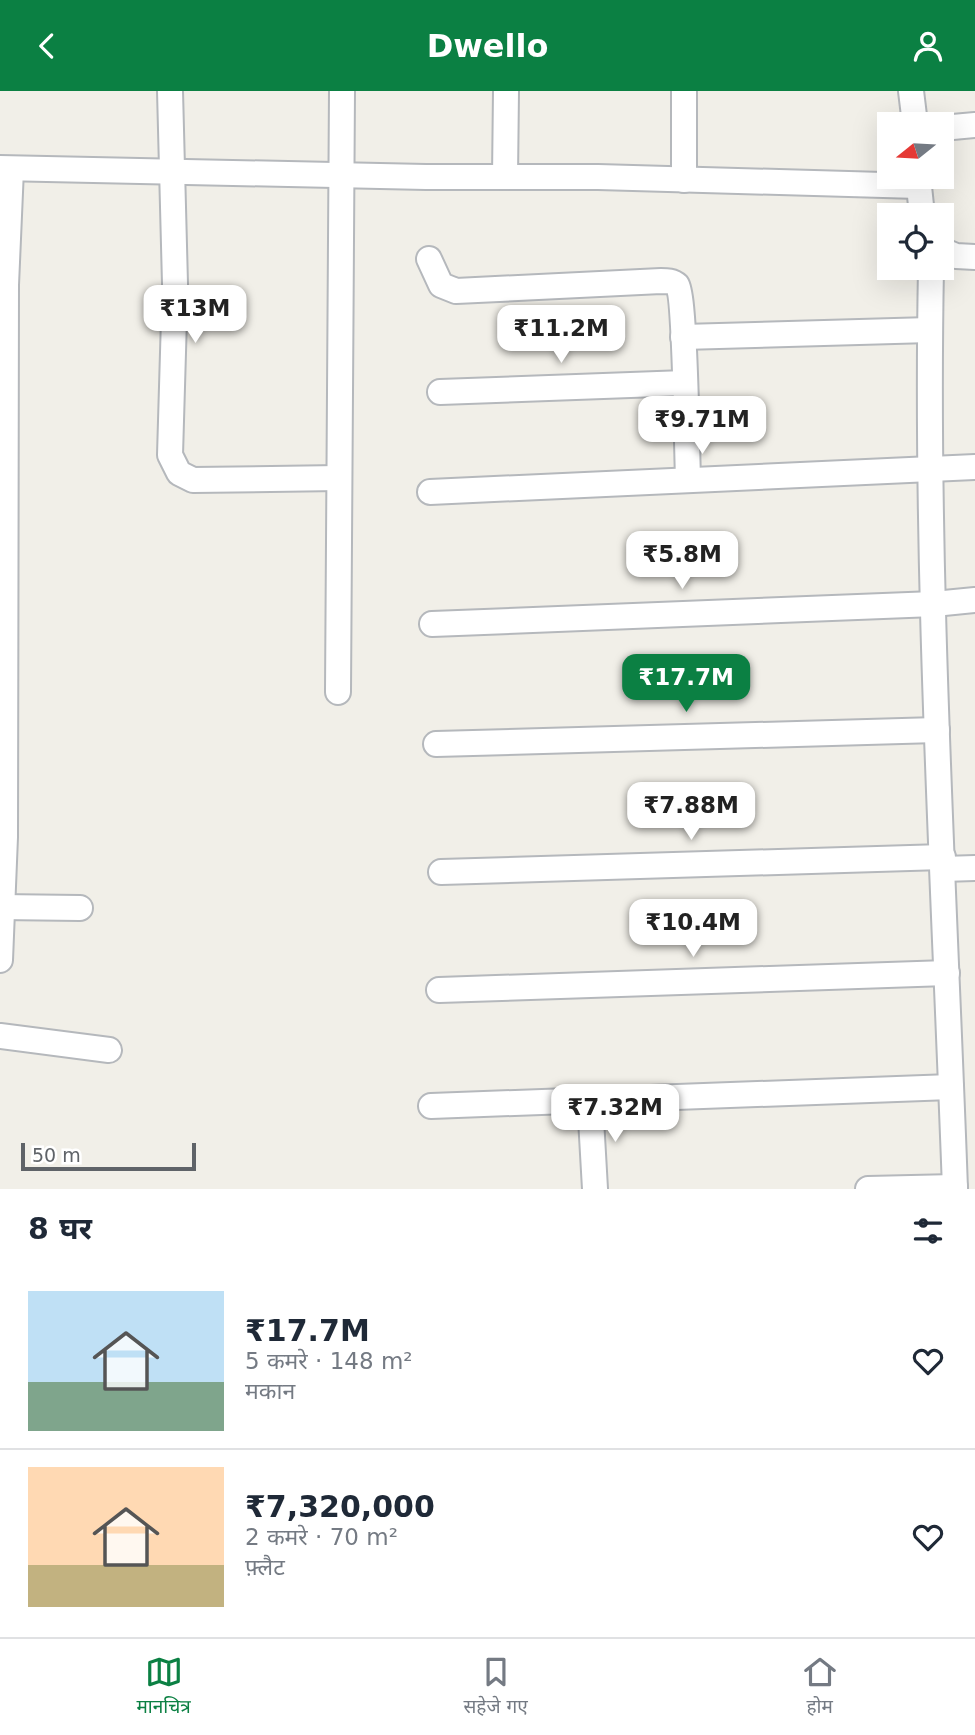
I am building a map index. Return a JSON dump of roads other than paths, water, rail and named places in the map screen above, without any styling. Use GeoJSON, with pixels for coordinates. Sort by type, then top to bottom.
{"type":"FeatureCollection","features":[{"type":"Feature","properties":{"kind":"street"},"geometry":{"type":"LineString","coordinates":[[170,91],[175,284],[170,455],[179,473],[193,480],[339,478]]}},
{"type":"Feature","properties":{"kind":"street"},"geometry":{"type":"LineString","coordinates":[[338,692],[342,91]]}},
{"type":"Feature","properties":{"kind":"street"},"geometry":{"type":"LineString","coordinates":[[505,177],[506,91]]}},
{"type":"Feature","properties":{"kind":"street"},"geometry":{"type":"LineString","coordinates":[[684,91],[684,180]]}},
{"type":"Feature","properties":{"kind":"street"},"geometry":{"type":"LineString","coordinates":[[911,91],[914,112]]}},
{"type":"Feature","properties":{"kind":"street"},"geometry":{"type":"LineString","coordinates":[[954,127],[975,125]]}},
{"type":"Feature","properties":{"kind":"street"},"geometry":{"type":"LineString","coordinates":[[0,960],[7,667],[3,285],[6,169],[877,181]]}},
{"type":"Feature","properties":{"kind":"street"},"geometry":{"type":"LineString","coordinates":[[954,255],[975,257]]}},
{"type":"Feature","properties":{"kind":"street"},"geometry":{"type":"LineString","coordinates":[[429,259],[441,285],[456,291],[671,281],[677,285],[683,337],[688,479]]}},
{"type":"Feature","properties":{"kind":"street"},"geometry":{"type":"LineString","coordinates":[[868,1189],[955,1188],[937,730],[930,467],[931,280]]}},
{"type":"Feature","properties":{"kind":"street"},"geometry":{"type":"LineString","coordinates":[[683,337],[930,330]]}},
{"type":"Feature","properties":{"kind":"street"},"geometry":{"type":"LineString","coordinates":[[440,392],[685,383]]}},
{"type":"Feature","properties":{"kind":"street"},"geometry":{"type":"LineString","coordinates":[[430,492],[975,467]]}},
{"type":"Feature","properties":{"kind":"street"},"geometry":{"type":"LineString","coordinates":[[432,624],[934,604],[975,600]]}},
{"type":"Feature","properties":{"kind":"street"},"geometry":{"type":"LineString","coordinates":[[436,744],[937,730]]}},
{"type":"Feature","properties":{"kind":"street"},"geometry":{"type":"LineString","coordinates":[[441,872],[943,863],[975,868]]}},
{"type":"Feature","properties":{"kind":"street"},"geometry":{"type":"LineString","coordinates":[[1,907],[80,908]]}},
{"type":"Feature","properties":{"kind":"street"},"geometry":{"type":"LineString","coordinates":[[439,990],[947,973]]}},
{"type":"Feature","properties":{"kind":"street"},"geometry":{"type":"LineString","coordinates":[[0,1036],[109,1050]]}},
{"type":"Feature","properties":{"kind":"street"},"geometry":{"type":"LineString","coordinates":[[431,1106],[951,1087]]}},
{"type":"Feature","properties":{"kind":"street"},"geometry":{"type":"LineString","coordinates":[[590,1101],[595,1189]]}}]}
